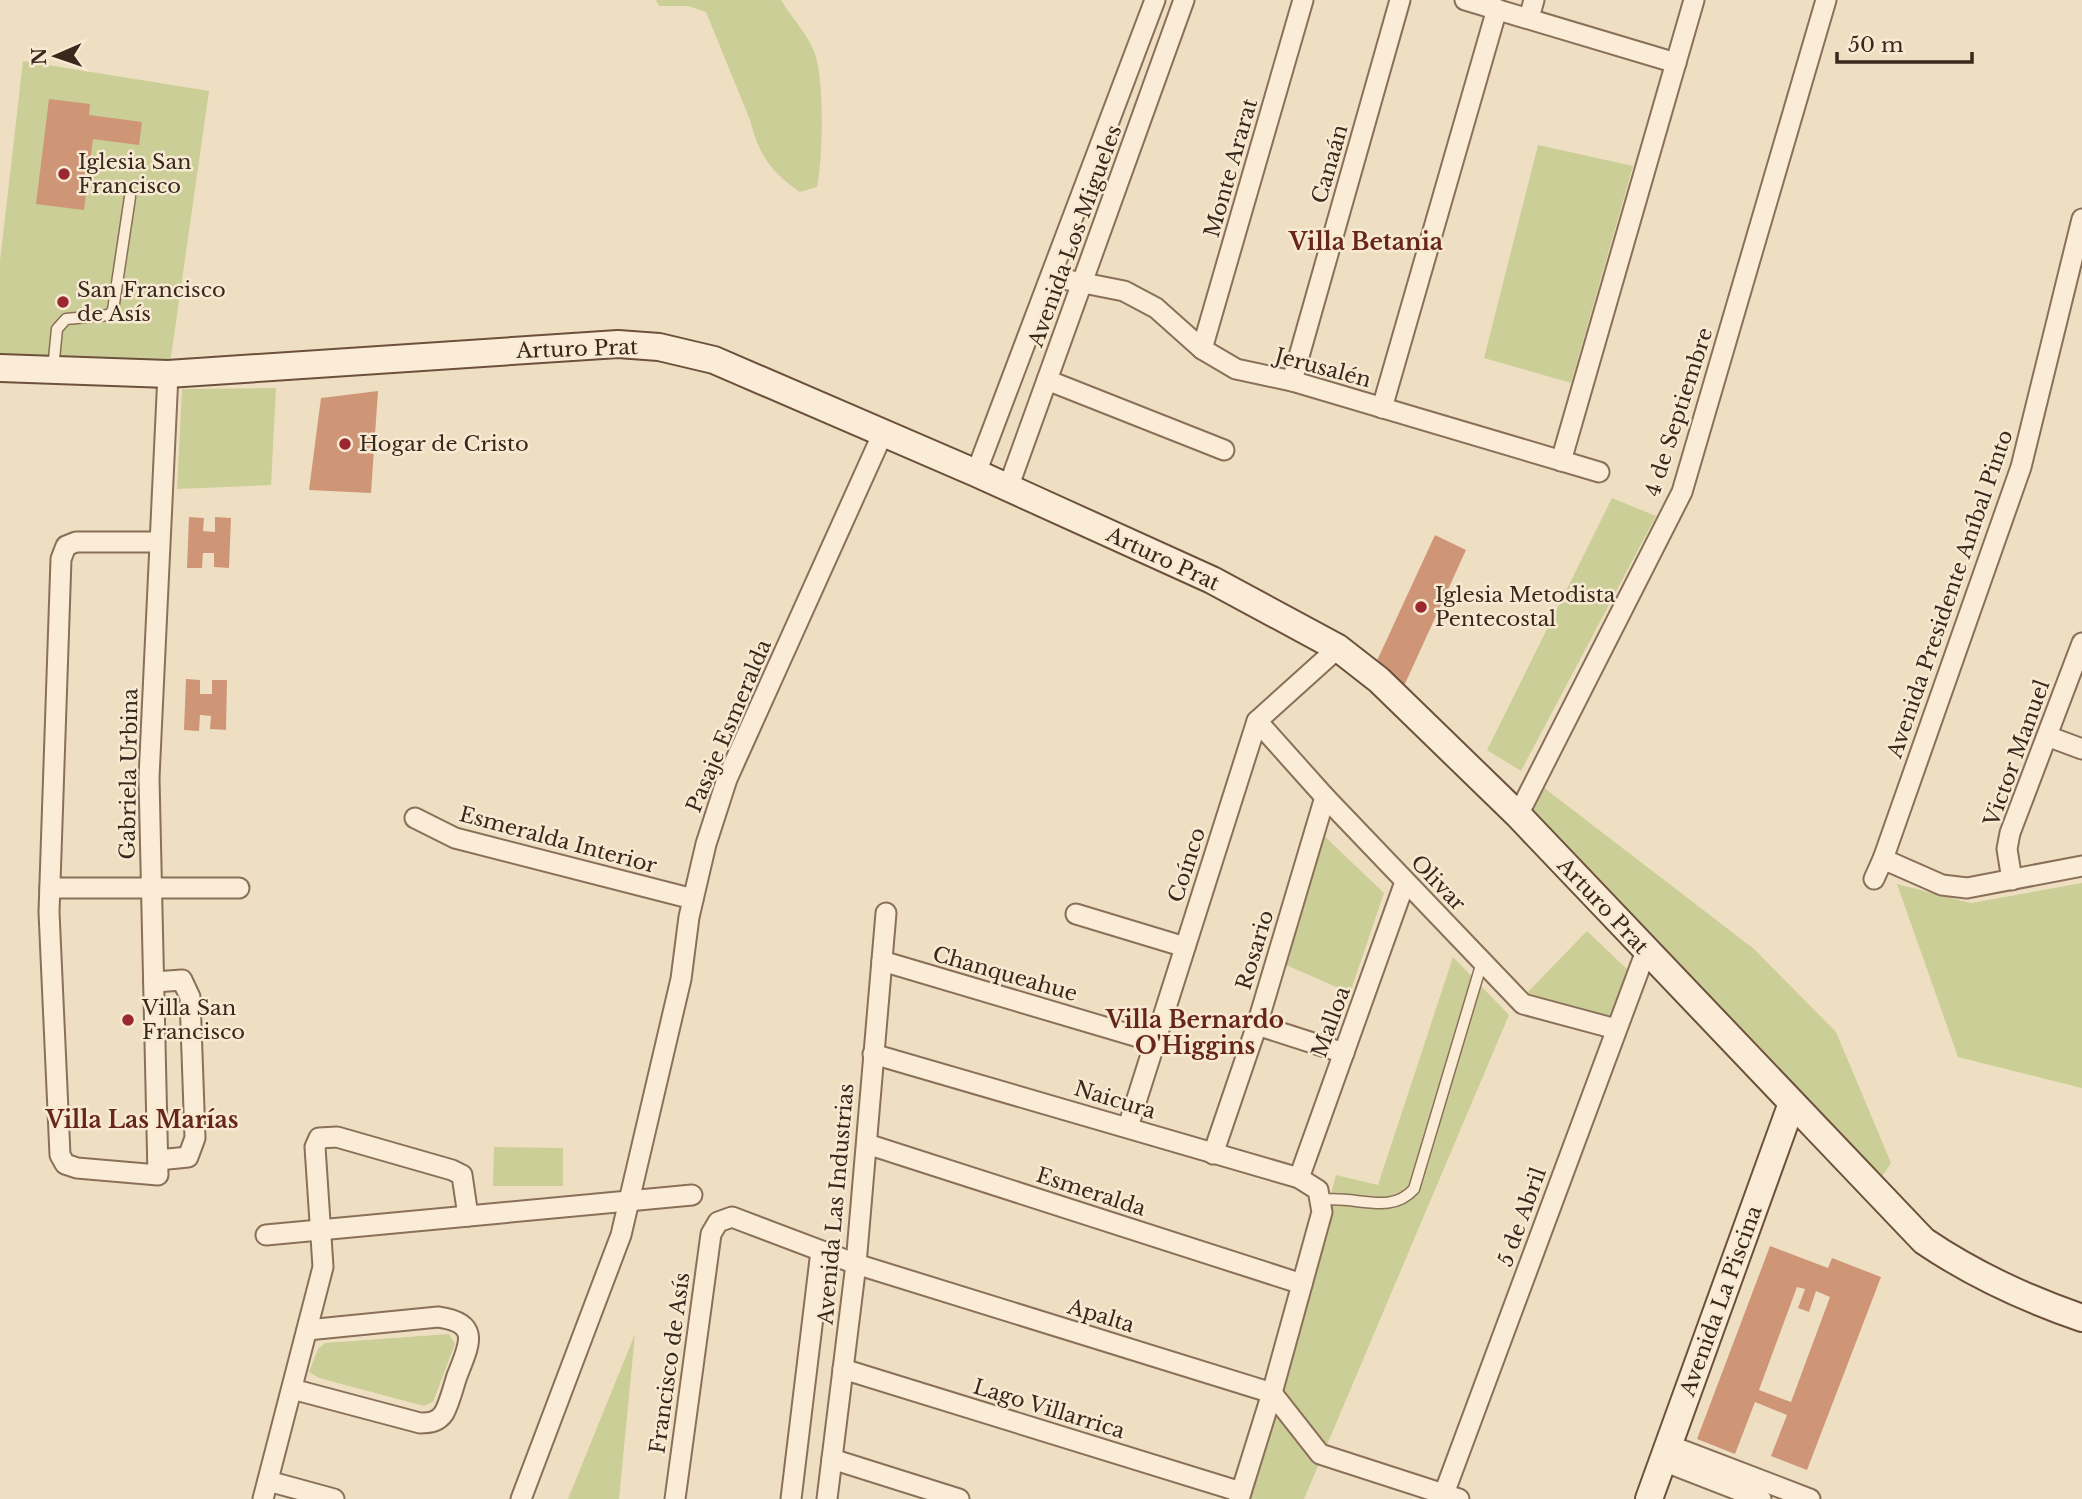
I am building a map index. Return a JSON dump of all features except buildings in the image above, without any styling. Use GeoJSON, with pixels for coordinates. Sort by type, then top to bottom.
{"type":"FeatureCollection","features":[{"type":"Feature","properties":{"kind":"main road","name":"Arturo Prat"},"geometry":{"type":"LineString","coordinates":[[0,368],[168,374],[618,344],[659,347],[714,360],[976,473],[1212,580],[1338,648],[1379,680],[1518,815],[1924,1241],[1968,1271],[2018,1296],[2082,1318]]}},
{"type":"Feature","properties":{"kind":"main road","name":"Avenida La Piscina"},"geometry":{"type":"LineString","coordinates":[[1649,1499],[1792,1103]]}},
{"type":"Feature","properties":{"kind":"street","name":"Avenida Los Migueles"},"geometry":{"type":"LineString","coordinates":[[976,473],[1053,277],[1155,0]]}},
{"type":"Feature","properties":{"kind":"street","name":"Avenida Los Migueles"},"geometry":{"type":"LineString","coordinates":[[1008,488],[1184,0]]}},
{"type":"Feature","properties":{"kind":"street","name":"Monte Ararat"},"geometry":{"type":"LineString","coordinates":[[1202,349],[1303,0]]}},
{"type":"Feature","properties":{"kind":"street","name":"Canaán"},"geometry":{"type":"LineString","coordinates":[[1292,382],[1400,0]]}},
{"type":"Feature","properties":{"kind":"street"},"geometry":{"type":"LineString","coordinates":[[1465,0],[1497,9],[1531,9],[1676,63]]}},
{"type":"Feature","properties":{"kind":"street"},"geometry":{"type":"LineString","coordinates":[[1561,461],[1694,0]]}},
{"type":"Feature","properties":{"kind":"street","name":"4 de Septiembre"},"geometry":{"type":"LineString","coordinates":[[1518,815],[1682,492],[1826,0]]}},
{"type":"Feature","properties":{"kind":"street"},"geometry":{"type":"LineString","coordinates":[[1382,408],[1497,9]]}},
{"type":"Feature","properties":{"kind":"street","name":"Avenida Presidente Aníbal Pinto"},"geometry":{"type":"LineString","coordinates":[[1874,879],[2021,467],[2082,219]]}},
{"type":"Feature","properties":{"kind":"street","name":"Jerusalén"},"geometry":{"type":"LineString","coordinates":[[1053,277],[1124,291],[1156,309],[1202,349],[1236,369],[1292,382],[1599,472]]}},
{"type":"Feature","properties":{"kind":"street","name":"Gabriela Urbina"},"geometry":{"type":"LineString","coordinates":[[158,1167],[149,778],[168,374]]}},
{"type":"Feature","properties":{"kind":"street"},"geometry":{"type":"LineString","coordinates":[[1047,380],[1224,450]]}},
{"type":"Feature","properties":{"kind":"street","name":"Pasaje Esmeralda"},"geometry":{"type":"LineString","coordinates":[[521,1499],[621,1235],[681,979],[693,899],[706,844],[727,779],[883,433]]}},
{"type":"Feature","properties":{"kind":"street"},"geometry":{"type":"LineString","coordinates":[[154,982],[182,980],[190,997],[195,1138],[188,1157],[158,1167],[77,1168],[65,1164],[60,1155],[50,888],[61,559],[66,546],[76,542],[160,542]]}},
{"type":"Feature","properties":{"kind":"street","name":"Victor Manuel"},"geometry":{"type":"LineString","coordinates":[[2011,880],[2007,849],[2010,833],[2082,643]]}},
{"type":"Feature","properties":{"kind":"street"},"geometry":{"type":"LineString","coordinates":[[1257,721],[1338,648]]}},
{"type":"Feature","properties":{"kind":"street","name":"Olivar"},"geometry":{"type":"LineString","coordinates":[[1257,721],[1325,797],[1523,1004],[1616,1029]]}},
{"type":"Feature","properties":{"kind":"street","name":"Coínco"},"geometry":{"type":"LineString","coordinates":[[1128,1127],[1257,721]]}},
{"type":"Feature","properties":{"kind":"street"},"geometry":{"type":"LineString","coordinates":[[2047,736],[2082,749]]}},
{"type":"Feature","properties":{"kind":"street","name":"Rosario"},"geometry":{"type":"LineString","coordinates":[[1213,1154],[1257,1025],[1325,797]]}},
{"type":"Feature","properties":{"kind":"street","name":"Esmeralda Interior"},"geometry":{"type":"LineString","coordinates":[[415,818],[455,838],[693,899]]}},
{"type":"Feature","properties":{"kind":"street"},"geometry":{"type":"LineString","coordinates":[[1883,859],[1942,885],[1967,888],[2082,866]]}},
{"type":"Feature","properties":{"kind":"street","name":"Malloa"},"geometry":{"type":"LineString","coordinates":[[1299,1178],[1405,882]]}},
{"type":"Feature","properties":{"kind":"street"},"geometry":{"type":"LineString","coordinates":[[50,888],[239,888]]}},
{"type":"Feature","properties":{"kind":"street","name":"Avenida Las Industrias"},"geometry":{"type":"LineString","coordinates":[[827,1499],[856,1264],[887,913]]}},
{"type":"Feature","properties":{"kind":"street"},"geometry":{"type":"LineString","coordinates":[[1076,914],[1185,947]]}},
{"type":"Feature","properties":{"kind":"street","name":"5 de Abril"},"geometry":{"type":"LineString","coordinates":[[1448,1497],[1646,951]]}},
{"type":"Feature","properties":{"kind":"street","name":"Chanqueahue"},"geometry":{"type":"LineString","coordinates":[[882,961],[1155,1042]]}},
{"type":"Feature","properties":{"kind":"street"},"geometry":{"type":"LineString","coordinates":[[1257,1025],[1344,1053]]}},
{"type":"Feature","properties":{"kind":"street","name":"Naicura"},"geometry":{"type":"LineString","coordinates":[[873,1054],[1299,1178],[1318,1190],[1322,1206]]}},
{"type":"Feature","properties":{"kind":"street"},"geometry":{"type":"LineString","coordinates":[[334,1499],[266,1490],[323,1267],[315,1147],[319,1138],[337,1137],[462,1175],[468,1216]]}},
{"type":"Feature","properties":{"kind":"street","name":"Esmeralda"},"geometry":{"type":"LineString","coordinates":[[867,1144],[1302,1284]]}},
{"type":"Feature","properties":{"kind":"street"},"geometry":{"type":"LineString","coordinates":[[265,1235],[692,1195]]}},
{"type":"Feature","properties":{"kind":"street"},"geometry":{"type":"LineString","coordinates":[[1240,1496],[1272,1393],[1322,1206]]}},
{"type":"Feature","properties":{"kind":"street","name":"Apalta"},"geometry":{"type":"LineString","coordinates":[[711,1234],[718,1222],[732,1217],[856,1264],[1272,1393]]}},
{"type":"Feature","properties":{"kind":"street","name":"Francisco de Asís"},"geometry":{"type":"LineString","coordinates":[[675,1499],[711,1234]]}},
{"type":"Feature","properties":{"kind":"street","name":"Avenida Las Industrias"},"geometry":{"type":"LineString","coordinates":[[791,1499],[821,1251]]}},
{"type":"Feature","properties":{"kind":"street"},"geometry":{"type":"LineString","coordinates":[[292,1389],[420,1423],[433,1423],[443,1413],[468,1347],[469,1334],[465,1326],[454,1319],[438,1317],[307,1330]]}},
{"type":"Feature","properties":{"kind":"street","name":"Lago Villarrica"},"geometry":{"type":"LineString","coordinates":[[843,1368],[1240,1496]]}},
{"type":"Feature","properties":{"kind":"street"},"geometry":{"type":"LineString","coordinates":[[1272,1393],[1320,1454],[1448,1497]]}},
{"type":"Feature","properties":{"kind":"street"},"geometry":{"type":"LineString","coordinates":[[1666,1453],[1761,1499]]}},
{"type":"Feature","properties":{"kind":"street"},"geometry":{"type":"LineString","coordinates":[[1666,1453],[1810,1499]]}},
{"type":"Feature","properties":{"kind":"street"},"geometry":{"type":"LineString","coordinates":[[832,1459],[959,1499]]}},
{"type":"Feature","properties":{"kind":"lane"},"geometry":{"type":"LineString","coordinates":[[53,370],[57,328],[65,319],[110,315],[113,310],[130,197]]}},
{"type":"Feature","properties":{"kind":"lane"},"geometry":{"type":"LineString","coordinates":[[1322,1206],[1339,1197],[1389,1205],[1405,1200],[1414,1189],[1482,962]]}},
{"type":"Feature","properties":{"kind":"green space"},"geometry":{"type":"Polygon","coordinates":[[[656,0],[781,0],[811,44],[818,64],[822,118],[817,187],[800,192],[774,170],[762,153],[706,12],[688,6],[659,6],[656,0]]]}},
{"type":"Feature","properties":{"kind":"green space"},"geometry":{"type":"Polygon","coordinates":[[[23,61],[209,91],[170,364],[0,361],[0,261],[23,61]]]}},
{"type":"Feature","properties":{"kind":"green space"},"geometry":{"type":"Polygon","coordinates":[[[1538,145],[1633,166],[1571,383],[1484,358],[1538,145]]]}},
{"type":"Feature","properties":{"kind":"green space"},"geometry":{"type":"Polygon","coordinates":[[[276,388],[271,485],[177,489],[182,389],[276,388]]]}},
{"type":"Feature","properties":{"kind":"green space"},"geometry":{"type":"Polygon","coordinates":[[[1612,498],[1656,516],[1521,771],[1487,750],[1612,498]]]}},
{"type":"Feature","properties":{"kind":"green space"},"geometry":{"type":"Polygon","coordinates":[[[1543,787],[1754,949],[1836,1032],[1891,1163],[1876,1185],[1526,828],[1543,787]]]}},
{"type":"Feature","properties":{"kind":"green space"},"geometry":{"type":"Polygon","coordinates":[[[1318,830],[1384,893],[1350,993],[1286,965],[1318,830]]]}},
{"type":"Feature","properties":{"kind":"green space"},"geometry":{"type":"Polygon","coordinates":[[[2082,883],[2082,1088],[1958,1057],[1897,884],[1971,903],[2082,883]]]}},
{"type":"Feature","properties":{"kind":"green space"},"geometry":{"type":"Polygon","coordinates":[[[1587,931],[1631,973],[1605,1035],[1521,999],[1587,931]]]}},
{"type":"Feature","properties":{"kind":"green space"},"geometry":{"type":"Polygon","coordinates":[[[1453,957],[1509,1015],[1304,1499],[1246,1499],[1336,1175],[1378,1185],[1453,957]]]}},
{"type":"Feature","properties":{"kind":"green space"},"geometry":{"type":"Polygon","coordinates":[[[494,1147],[563,1148],[563,1186],[493,1186],[494,1147]]]}},
{"type":"Feature","properties":{"kind":"green space"},"geometry":{"type":"Polygon","coordinates":[[[449,1334],[455,1344],[433,1402],[424,1406],[319,1378],[309,1372],[318,1349],[325,1343],[449,1334]]]}},
{"type":"Feature","properties":{"kind":"green space"},"geometry":{"type":"Polygon","coordinates":[[[635,1334],[619,1499],[568,1499],[635,1334]]]}},
{"type":"Feature","properties":{"kind":"place","name":"Iglesia San Francisco"},"geometry":{"type":"Point","coordinates":[64,174]}},
{"type":"Feature","properties":{"kind":"place","name":"San Francisco de Asís"},"geometry":{"type":"Point","coordinates":[63,302]}},
{"type":"Feature","properties":{"kind":"place","name":"Hogar de Cristo"},"geometry":{"type":"Point","coordinates":[345,444]}},
{"type":"Feature","properties":{"kind":"place","name":"Iglesia Metodista Pentecostal"},"geometry":{"type":"Point","coordinates":[1421,607]}},
{"type":"Feature","properties":{"kind":"place","name":"Villa San Francisco"},"geometry":{"type":"Point","coordinates":[128,1020]}},
{"type":"Feature","properties":{"kind":"district","name":"Villa Betania"},"geometry":{"type":"Point","coordinates":[1366,242]}},
{"type":"Feature","properties":{"kind":"district","name":"Villa Bernardo O'Higgins"},"geometry":{"type":"Point","coordinates":[1195,1033]}},
{"type":"Feature","properties":{"kind":"district","name":"Villa Las Marías"},"geometry":{"type":"Point","coordinates":[142,1120]}}]}
